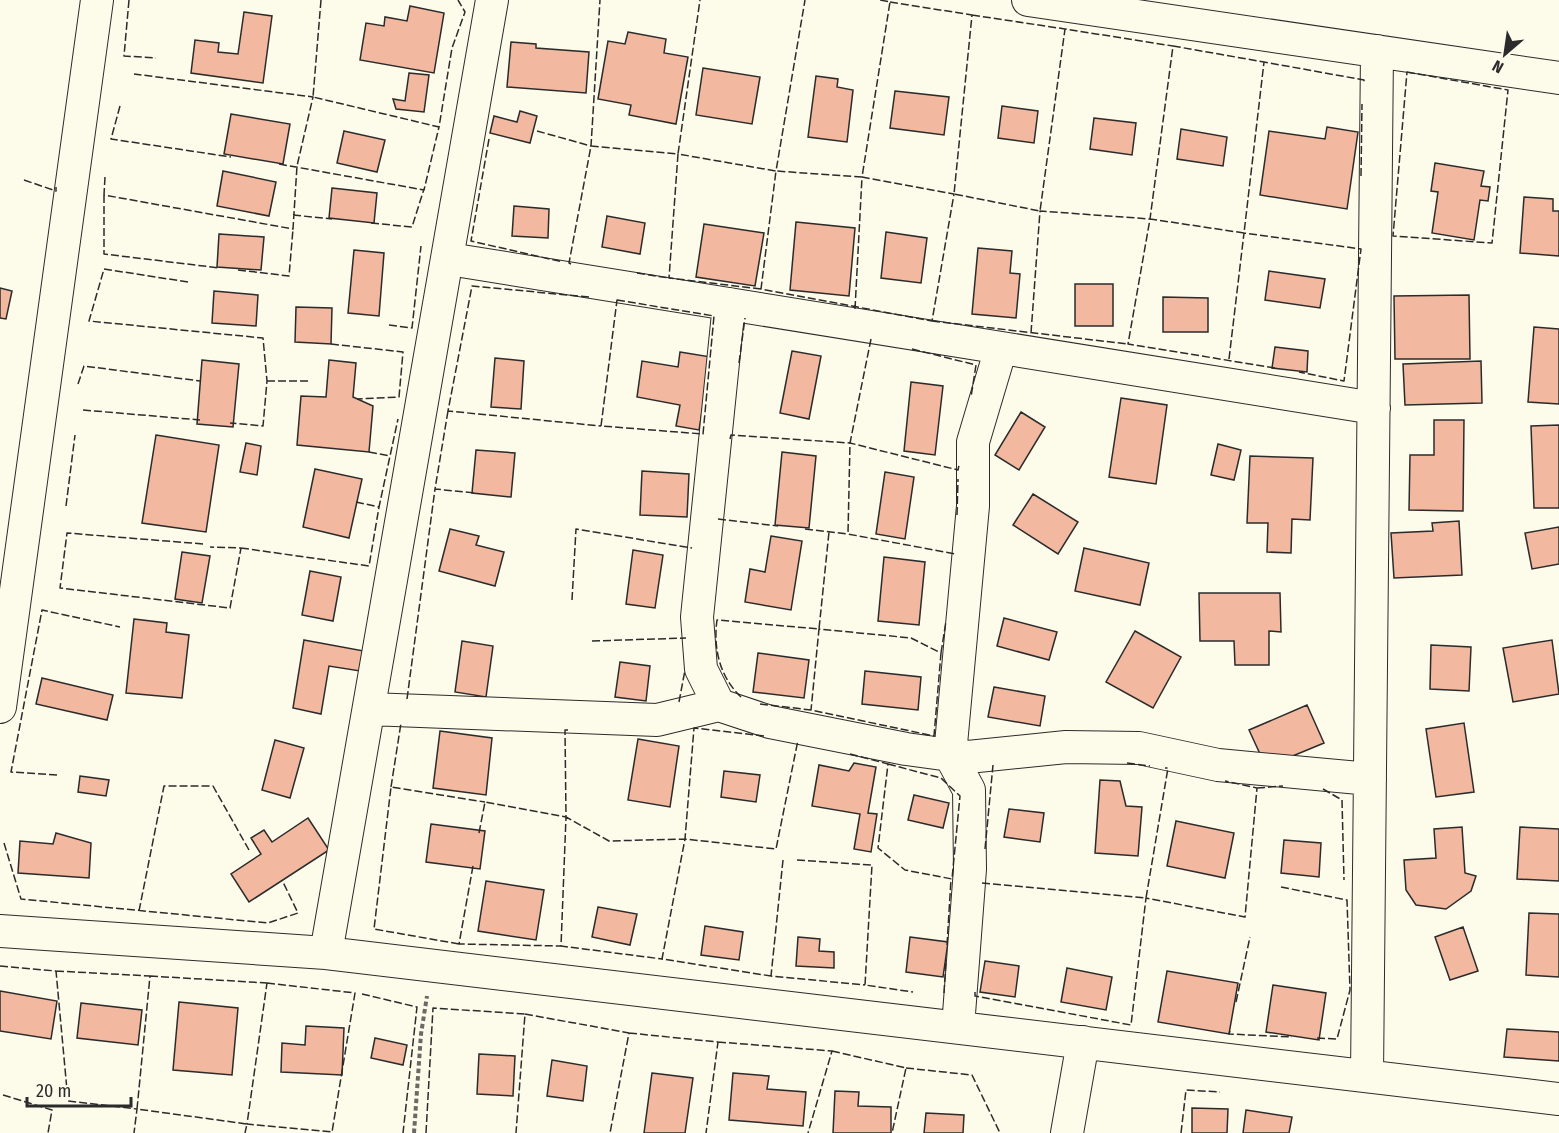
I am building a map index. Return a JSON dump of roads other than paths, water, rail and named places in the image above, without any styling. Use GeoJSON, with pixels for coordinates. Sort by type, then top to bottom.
{"type":"FeatureCollection","features":[{"type":"Feature","properties":{"kind":"street"},"geometry":{"type":"LineString","coordinates":[[0,707],[97,0]]}},
{"type":"Feature","properties":{"kind":"street"},"geometry":{"type":"LineString","coordinates":[[326,953],[492,0]]}},
{"type":"Feature","properties":{"kind":"street"},"geometry":{"type":"LineString","coordinates":[[1028,0],[1559,78]]}},
{"type":"Feature","properties":{"kind":"street"},"geometry":{"type":"LineString","coordinates":[[1367,1076],[1377,51]]}},
{"type":"Feature","properties":{"kind":"street"},"geometry":{"type":"LineString","coordinates":[[448,259],[1374,408]]}},
{"type":"Feature","properties":{"kind":"street"},"geometry":{"type":"LineString","coordinates":[[719,705],[701,669],[697,617],[729,304]]}},
{"type":"Feature","properties":{"kind":"street"},"geometry":{"type":"LineString","coordinates":[[958,1028],[970,869],[969,790],[950,754],[974,506],[974,442],[1001,348]]}},
{"type":"Feature","properties":{"kind":"street"},"geometry":{"type":"LineString","coordinates":[[369,709],[657,720],[719,705],[770,722],[906,749],[968,757],[1066,747],[1139,748],[1218,765],[1370,779]]}},
{"type":"Feature","properties":{"kind":"street"},"geometry":{"type":"LineString","coordinates":[[0,931],[326,953],[1559,1099]]}},
{"type":"Feature","properties":{"kind":"street"},"geometry":{"type":"LineString","coordinates":[[1067,1133],[1083,1041]]}}]}
